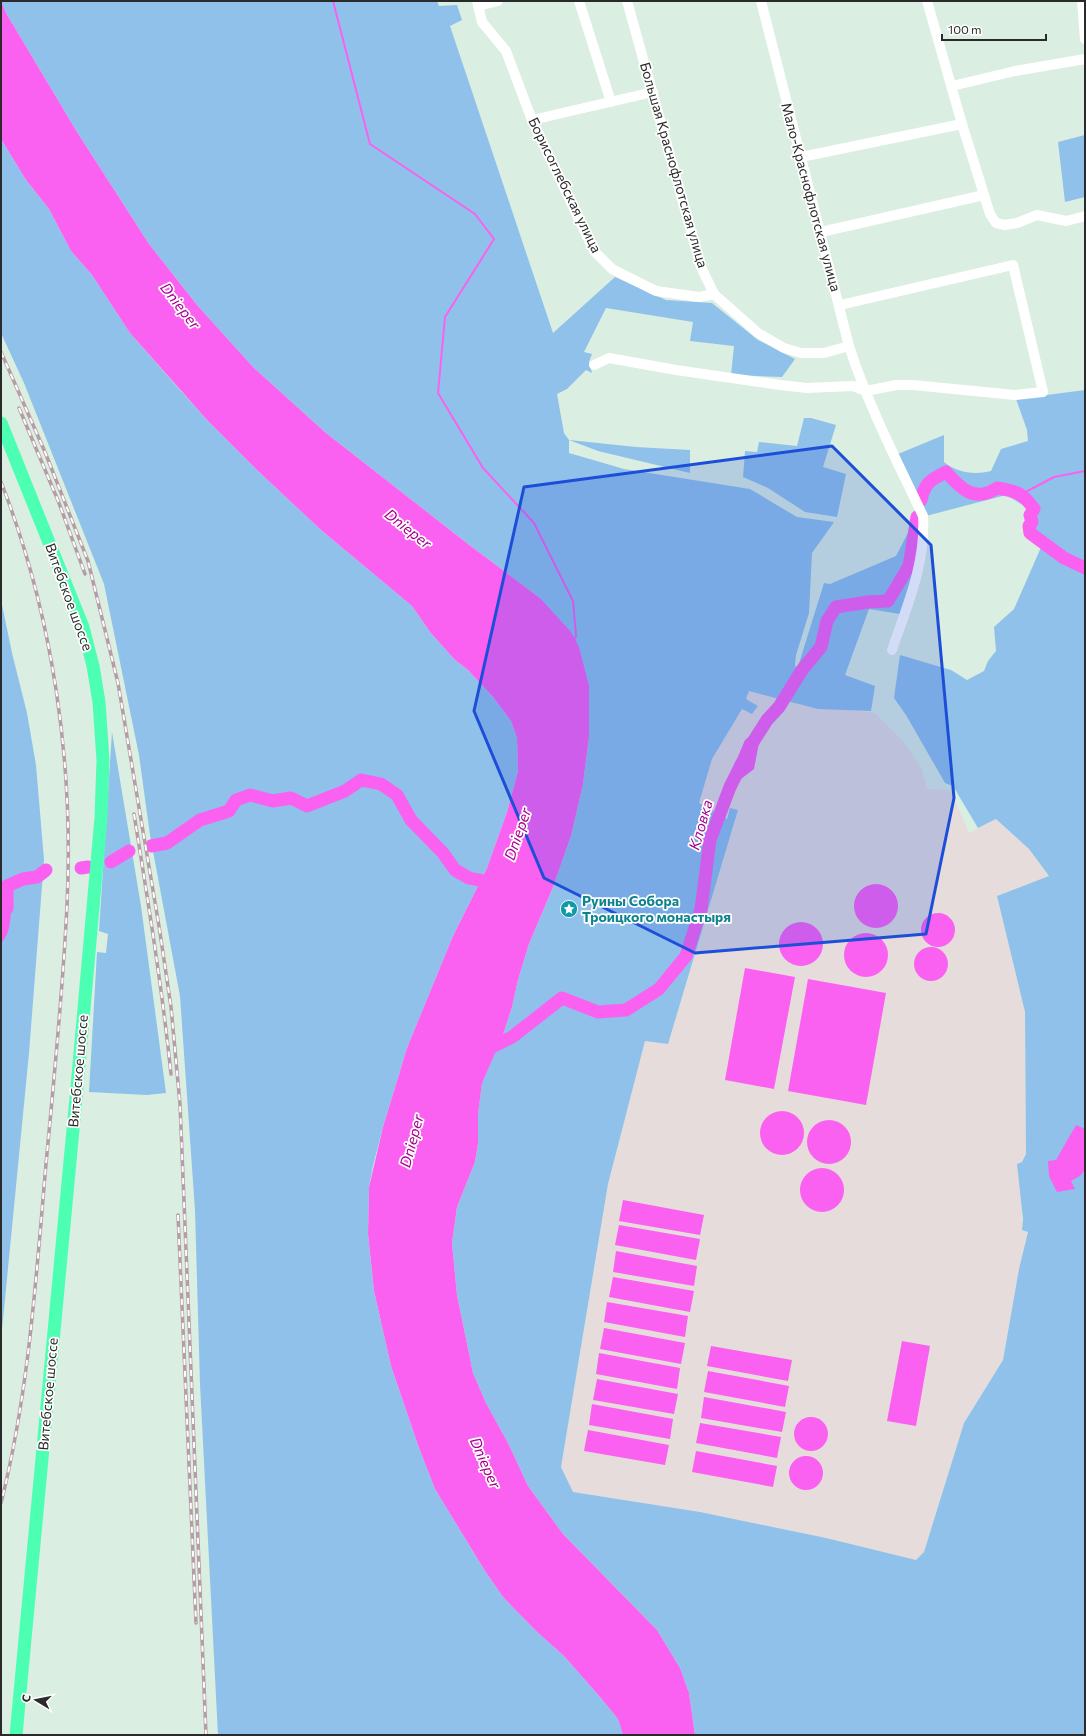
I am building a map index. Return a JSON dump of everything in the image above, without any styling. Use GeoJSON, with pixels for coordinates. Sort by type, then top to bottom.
{"type":"FeatureCollection","features":[{"type":"Feature","properties":{"kind":"main road","name":"Витебское шоссе"},"geometry":{"type":"LineString","coordinates":[[1,423],[83,627],[93,666],[99,702],[103,760],[101,818],[16,1735]]}},
{"type":"Feature","properties":{"kind":"street"},"geometry":{"type":"LineString","coordinates":[[478,3],[498,1]]}},
{"type":"Feature","properties":{"kind":"street"},"geometry":{"type":"LineString","coordinates":[[579,1],[611,102]]}},
{"type":"Feature","properties":{"kind":"street","name":"Большая Краснофлотская улица"},"geometry":{"type":"LineString","coordinates":[[626,1],[653,92],[701,267],[714,294],[758,333],[784,348],[801,353],[824,352],[849,346]]}},
{"type":"Feature","properties":{"kind":"street","name":"Мало-Краснофлотская улица"},"geometry":{"type":"LineString","coordinates":[[761,1],[840,305],[849,346],[866,391],[923,516],[924,536],[919,568],[892,650]]}},
{"type":"Feature","properties":{"kind":"street"},"geometry":{"type":"LineString","coordinates":[[927,1],[962,124],[990,214],[996,222],[1005,225],[1017,223],[1037,215],[1066,221],[1085,216]]}},
{"type":"Feature","properties":{"kind":"street"},"geometry":{"type":"LineString","coordinates":[[1082,1],[1085,39]]}},
{"type":"Feature","properties":{"kind":"street","name":"Борисоглебская улица"},"geometry":{"type":"LineString","coordinates":[[478,3],[482,22],[506,51],[532,120],[594,251],[612,269],[656,291],[699,297],[714,294]]}},
{"type":"Feature","properties":{"kind":"street"},"geometry":{"type":"LineString","coordinates":[[952,86],[1015,70],[1085,59]]}},
{"type":"Feature","properties":{"kind":"street"},"geometry":{"type":"LineString","coordinates":[[532,120],[653,92]]}},
{"type":"Feature","properties":{"kind":"street"},"geometry":{"type":"LineString","coordinates":[[801,157],[962,124]]}},
{"type":"Feature","properties":{"kind":"street"},"geometry":{"type":"LineString","coordinates":[[821,232],[984,195]]}},
{"type":"Feature","properties":{"kind":"street"},"geometry":{"type":"LineString","coordinates":[[594,365],[609,358],[676,370],[807,388],[853,386],[866,391],[896,385],[913,385],[1015,395],[1043,392],[1013,265],[840,305]]}},
{"type":"Feature","properties":{"kind":"highlighted area"},"geometry":{"type":"Polygon","coordinates":[[[832,446],[931,545],[954,798],[926,934],[695,953],[544,878],[474,711],[524,487],[832,446]]]}},
{"type":"Feature","properties":{"kind":"shaded area"},"geometry":{"type":"Polygon","coordinates":[[[1,1],[437,1],[439,6],[457,5],[462,20],[450,26],[553,333],[615,277],[666,300],[712,303],[758,340],[795,359],[782,377],[731,375],[734,346],[690,341],[693,322],[606,308],[584,352],[592,354],[589,362],[592,373],[586,370],[567,389],[557,394],[564,433],[569,440],[569,453],[624,469],[750,489],[797,517],[834,522],[812,553],[809,613],[796,655],[795,665],[797,670],[824,583],[830,584],[896,556],[911,527],[914,510],[921,522],[914,576],[900,614],[869,609],[845,675],[875,686],[871,711],[818,709],[749,691],[746,699],[758,706],[752,714],[742,709],[712,759],[699,803],[727,819],[730,808],[738,810],[668,1044],[645,1041],[608,1184],[561,1467],[573,1492],[700,1512],[826,1538],[916,1560],[924,1552],[964,1423],[1003,1360],[1019,1269],[1028,1232],[1022,1230],[1023,1219],[1017,1164],[1022,1162],[1026,1154],[1025,1012],[997,896],[1049,876],[1029,849],[996,819],[978,828],[953,786],[945,783],[906,715],[894,698],[900,655],[951,670],[967,680],[984,671],[988,661],[996,651],[994,627],[1014,609],[1042,545],[1028,534],[1026,520],[1028,508],[1006,495],[926,516],[898,454],[944,435],[944,462],[949,466],[960,471],[973,473],[991,471],[1001,449],[1028,441],[1027,430],[1016,399],[1085,390],[1085,1735],[695,1735],[689,1693],[680,1668],[657,1630],[563,1534],[528,1486],[508,1443],[486,1403],[473,1373],[457,1295],[452,1243],[457,1207],[475,1162],[478,1144],[478,1115],[482,1082],[503,1035],[529,944],[553,887],[571,836],[583,784],[589,737],[540,598],[326,433],[253,367],[197,305],[149,244],[77,132],[6,13],[1,1]]]}},
{"type":"Feature","properties":{"kind":"shaded area"},"geometry":{"type":"Polygon","coordinates":[[[1085,135],[1085,197],[1065,202],[1058,142],[1085,135]]]}},
{"type":"Feature","properties":{"kind":"shaded area"},"geometry":{"type":"Polygon","coordinates":[[[1,139],[26,180],[49,209],[71,251],[92,275],[130,333],[179,389],[207,420],[258,471],[321,530],[412,606],[430,632],[454,659],[468,670],[493,697],[511,721],[517,738],[518,771],[507,812],[487,868],[453,936],[407,1048],[373,1166],[369,1187],[368,1234],[374,1291],[391,1366],[419,1448],[435,1489],[485,1571],[503,1597],[536,1631],[564,1656],[600,1697],[618,1719],[623,1735],[218,1735],[200,1384],[195,1210],[180,996],[150,835],[139,755],[104,584],[24,383],[1,333],[1,139]]]}},
{"type":"Feature","properties":{"kind":"shaded area"},"geometry":{"type":"Polygon","coordinates":[[[804,418],[811,418],[836,425],[823,467],[846,474],[837,517],[805,512],[768,488],[743,477],[745,451],[757,452],[759,442],[797,446],[804,418]]]}},
{"type":"Feature","properties":{"kind":"shaded area"},"geometry":{"type":"Polygon","coordinates":[[[569,440],[636,447],[690,450],[690,473],[598,451],[569,440]]]}},
{"type":"Feature","properties":{"kind":"shaded area"},"geometry":{"type":"Polygon","coordinates":[[[1,600],[27,713],[36,765],[44,860],[29,1053],[1,1340],[1,600]]]}},
{"type":"Feature","properties":{"kind":"shaded area"},"geometry":{"type":"Polygon","coordinates":[[[749,690],[818,709],[845,709],[875,713],[903,741],[922,769],[927,789],[947,790],[952,793],[969,833],[996,819],[1029,849],[1049,877],[997,896],[1025,1012],[1026,1154],[1022,1162],[1022,1230],[1028,1232],[1019,1269],[1003,1360],[964,1423],[924,1552],[916,1560],[826,1538],[700,1512],[573,1492],[561,1467],[608,1184],[645,1041],[668,1044],[738,811],[730,809],[727,819],[699,803],[712,759],[742,709],[758,706],[746,699],[749,690]]]}},
{"type":"Feature","properties":{"kind":"shaded area"},"geometry":{"type":"Polygon","coordinates":[[[112,732],[141,906],[166,1093],[147,1095],[89,1092],[97,952],[106,953],[108,934],[99,931],[112,732]]]}},
{"type":"Feature","properties":{"kind":"water","name":"Dnieper"},"geometry":{"type":"Polygon","coordinates":[[[1,1],[6,13],[77,132],[149,244],[197,305],[253,367],[326,433],[540,598],[571,632],[579,647],[589,686],[589,737],[583,784],[571,836],[553,887],[529,944],[503,1035],[482,1083],[478,1115],[478,1144],[475,1162],[457,1207],[452,1243],[457,1295],[473,1373],[486,1403],[508,1443],[528,1486],[563,1534],[657,1630],[680,1668],[689,1693],[695,1735],[623,1735],[618,1719],[600,1697],[564,1656],[536,1631],[503,1597],[485,1571],[435,1489],[419,1448],[391,1366],[374,1291],[368,1234],[369,1187],[383,1127],[407,1048],[453,936],[487,868],[507,812],[518,771],[517,738],[511,721],[493,697],[468,670],[454,659],[430,632],[412,606],[321,530],[258,471],[207,420],[130,333],[92,275],[71,251],[49,209],[26,180],[1,139],[1,1]]]}},
{"type":"Feature","properties":{"kind":"water"},"geometry":{"type":"Polygon","coordinates":[[[762,727],[754,769],[737,782],[731,773],[745,740],[762,727]]]}},
{"type":"Feature","properties":{"kind":"water"},"geometry":{"type":"Polygon","coordinates":[[[872,884],[880,884],[892,890],[898,902],[898,910],[892,922],[880,928],[872,928],[860,922],[854,910],[854,902],[860,890],[872,884]]]}},
{"type":"Feature","properties":{"kind":"water"},"geometry":{"type":"Polygon","coordinates":[[[1,894],[12,900],[9,929],[5,939],[1,943],[1,894]]]}},
{"type":"Feature","properties":{"kind":"water"},"geometry":{"type":"Polygon","coordinates":[[[938,913],[950,918],[955,930],[950,942],[938,947],[926,942],[921,930],[926,918],[938,913]]]}},
{"type":"Feature","properties":{"kind":"water"},"geometry":{"type":"Polygon","coordinates":[[[797,922],[805,922],[817,928],[823,940],[823,948],[817,960],[805,966],[797,966],[785,960],[779,948],[779,940],[785,928],[797,922]]]}},
{"type":"Feature","properties":{"kind":"water"},"geometry":{"type":"Polygon","coordinates":[[[862,933],[870,933],[882,939],[888,951],[888,959],[882,971],[870,977],[862,977],[850,971],[844,959],[844,951],[850,939],[862,933]]]}},
{"type":"Feature","properties":{"kind":"water"},"geometry":{"type":"Polygon","coordinates":[[[931,947],[943,952],[948,964],[943,976],[931,981],[919,976],[914,964],[919,952],[931,947]]]}},
{"type":"Feature","properties":{"kind":"water"},"geometry":{"type":"Polygon","coordinates":[[[745,968],[795,977],[774,1089],[725,1080],[745,968]]]}},
{"type":"Feature","properties":{"kind":"water"},"geometry":{"type":"Polygon","coordinates":[[[808,979],[886,993],[866,1105],[788,1091],[808,979]]]}},
{"type":"Feature","properties":{"kind":"water"},"geometry":{"type":"Polygon","coordinates":[[[786,1111],[798,1117],[803,1125],[803,1141],[798,1149],[790,1154],[778,1155],[766,1149],[761,1141],[760,1129],[766,1117],[774,1112],[786,1111]]]}},
{"type":"Feature","properties":{"kind":"water"},"geometry":{"type":"Polygon","coordinates":[[[825,1120],[833,1120],[845,1126],[851,1138],[851,1146],[845,1158],[833,1164],[825,1164],[813,1158],[807,1146],[807,1138],[813,1126],[825,1120]]]}},
{"type":"Feature","properties":{"kind":"water"},"geometry":{"type":"Polygon","coordinates":[[[1076,1125],[1085,1129],[1085,1170],[1080,1176],[1071,1181],[1075,1189],[1057,1192],[1049,1176],[1048,1161],[1056,1160],[1076,1125]]]}},
{"type":"Feature","properties":{"kind":"water"},"geometry":{"type":"Polygon","coordinates":[[[818,1168],[826,1168],[838,1174],[844,1186],[844,1194],[838,1206],[826,1212],[818,1212],[806,1206],[800,1194],[800,1186],[806,1174],[818,1168]]]}},
{"type":"Feature","properties":{"kind":"water"},"geometry":{"type":"Polygon","coordinates":[[[623,1200],[704,1215],[700,1235],[619,1221],[623,1200]]]}},
{"type":"Feature","properties":{"kind":"water"},"geometry":{"type":"Polygon","coordinates":[[[619,1225],[700,1239],[696,1260],[615,1245],[619,1225]]]}},
{"type":"Feature","properties":{"kind":"water"},"geometry":{"type":"Polygon","coordinates":[[[616,1251],[697,1266],[694,1286],[613,1272],[616,1251]]]}},
{"type":"Feature","properties":{"kind":"water"},"geometry":{"type":"Polygon","coordinates":[[[613,1277],[694,1291],[690,1312],[609,1297],[613,1277]]]}},
{"type":"Feature","properties":{"kind":"water"},"geometry":{"type":"Polygon","coordinates":[[[607,1302],[688,1316],[685,1337],[604,1322],[607,1302]]]}},
{"type":"Feature","properties":{"kind":"water"},"geometry":{"type":"Polygon","coordinates":[[[604,1328],[685,1343],[681,1364],[600,1349],[604,1328]]]}},
{"type":"Feature","properties":{"kind":"water"},"geometry":{"type":"Polygon","coordinates":[[[902,1341],[930,1346],[916,1426],[887,1421],[902,1341]]]}},
{"type":"Feature","properties":{"kind":"water"},"geometry":{"type":"Polygon","coordinates":[[[711,1346],[792,1360],[788,1381],[707,1366],[711,1346]]]}},
{"type":"Feature","properties":{"kind":"water"},"geometry":{"type":"Polygon","coordinates":[[[599,1353],[680,1368],[677,1389],[596,1374],[599,1353]]]}},
{"type":"Feature","properties":{"kind":"water"},"geometry":{"type":"Polygon","coordinates":[[[708,1371],[789,1386],[785,1407],[704,1392],[708,1371]]]}},
{"type":"Feature","properties":{"kind":"water"},"geometry":{"type":"Polygon","coordinates":[[[597,1379],[678,1394],[674,1414],[593,1400],[597,1379]]]}},
{"type":"Feature","properties":{"kind":"water"},"geometry":{"type":"Polygon","coordinates":[[[704,1397],[786,1412],[782,1432],[701,1418],[704,1397]]]}},
{"type":"Feature","properties":{"kind":"water"},"geometry":{"type":"Polygon","coordinates":[[[592,1404],[673,1419],[670,1439],[589,1425],[592,1404]]]}},
{"type":"Feature","properties":{"kind":"water"},"geometry":{"type":"Polygon","coordinates":[[[811,1417],[823,1422],[828,1434],[823,1446],[811,1451],[799,1446],[794,1434],[799,1422],[811,1417]]]}},
{"type":"Feature","properties":{"kind":"water"},"geometry":{"type":"Polygon","coordinates":[[[700,1423],[781,1437],[777,1458],[696,1443],[700,1423]]]}},
{"type":"Feature","properties":{"kind":"water"},"geometry":{"type":"Polygon","coordinates":[[[588,1430],[669,1445],[665,1465],[584,1451],[588,1430]]]}},
{"type":"Feature","properties":{"kind":"water"},"geometry":{"type":"Polygon","coordinates":[[[696,1451],[777,1466],[773,1487],[692,1472],[696,1451]]]}},
{"type":"Feature","properties":{"kind":"water"},"geometry":{"type":"Polygon","coordinates":[[[806,1456],[818,1461],[823,1473],[818,1485],[806,1490],[794,1485],[789,1473],[794,1461],[806,1456]]]}},
{"type":"Feature","properties":{"kind":"waterway"},"geometry":{"type":"LineString","coordinates":[[333,1],[370,144],[475,214],[494,239],[445,317],[438,393],[483,468],[534,523],[573,601],[576,636],[574,640]]}},
{"type":"Feature","properties":{"kind":"waterway"},"geometry":{"type":"LineString","coordinates":[[1020,495],[1054,477],[1085,471]]}},
{"type":"Feature","properties":{"kind":"waterway","name":"Кловка"},"geometry":{"type":"LineString","coordinates":[[921,500],[924,489],[929,482],[946,472],[957,484],[975,494],[982,494],[997,488],[1014,492],[1026,499],[1034,509],[1030,515],[1032,522],[1029,526],[1030,533],[1064,558],[1085,568]]}},
{"type":"Feature","properties":{"kind":"waterway","name":"Кловка"},"geometry":{"type":"LineString","coordinates":[[753,742],[767,720],[779,707],[802,670],[821,647],[827,621],[836,607],[868,602],[888,601],[909,566],[917,517]]}},
{"type":"Feature","properties":{"kind":"waterway","name":"Кловка"},"geometry":{"type":"LineString","coordinates":[[484,1045],[492,1047],[512,1037],[562,998],[598,1012],[626,1010],[659,989],[686,956],[701,909],[710,840],[730,787],[742,763]]}},
{"type":"Feature","properties":{"kind":"waterway"},"geometry":{"type":"LineString","coordinates":[[151,846],[167,843],[200,820],[229,811],[236,800],[250,795],[273,801],[291,798],[307,806],[345,791],[361,780],[381,784],[397,795],[411,820],[443,853],[455,870],[469,878],[499,884]]}},
{"type":"Feature","properties":{"kind":"waterway"},"geometry":{"type":"LineString","coordinates":[[111,862],[129,851]]}},
{"type":"Feature","properties":{"kind":"waterway"},"geometry":{"type":"LineString","coordinates":[[81,868],[88,867]]}},
{"type":"Feature","properties":{"kind":"waterway"},"geometry":{"type":"LineString","coordinates":[[1,909],[7,908],[7,886],[23,879],[37,877],[46,870]]}},
{"type":"Feature","properties":{"kind":"railway"},"geometry":{"type":"LineString","coordinates":[[1,352],[45,452],[88,561],[118,683],[159,926],[171,1007],[180,1104],[206,1735]]}},
{"type":"Feature","properties":{"kind":"railway"},"geometry":{"type":"LineString","coordinates":[[19,408],[59,503],[85,574]]}},
{"type":"Feature","properties":{"kind":"railway"},"geometry":{"type":"LineString","coordinates":[[1,482],[19,533],[34,584],[47,637],[63,744],[67,798],[68,852],[67,905],[61,1002],[35,1292],[25,1377],[11,1461],[1,1503]]}},
{"type":"Feature","properties":{"kind":"railway"},"geometry":{"type":"LineString","coordinates":[[134,814],[159,976],[171,1074]]}},
{"type":"Feature","properties":{"kind":"railway"},"geometry":{"type":"LineString","coordinates":[[178,1215],[196,1623]]}},
{"type":"Feature","properties":{"kind":"place","name":"Руины Собора Троицкого монастыря"},"geometry":{"type":"Point","coordinates":[569,909]}}]}
